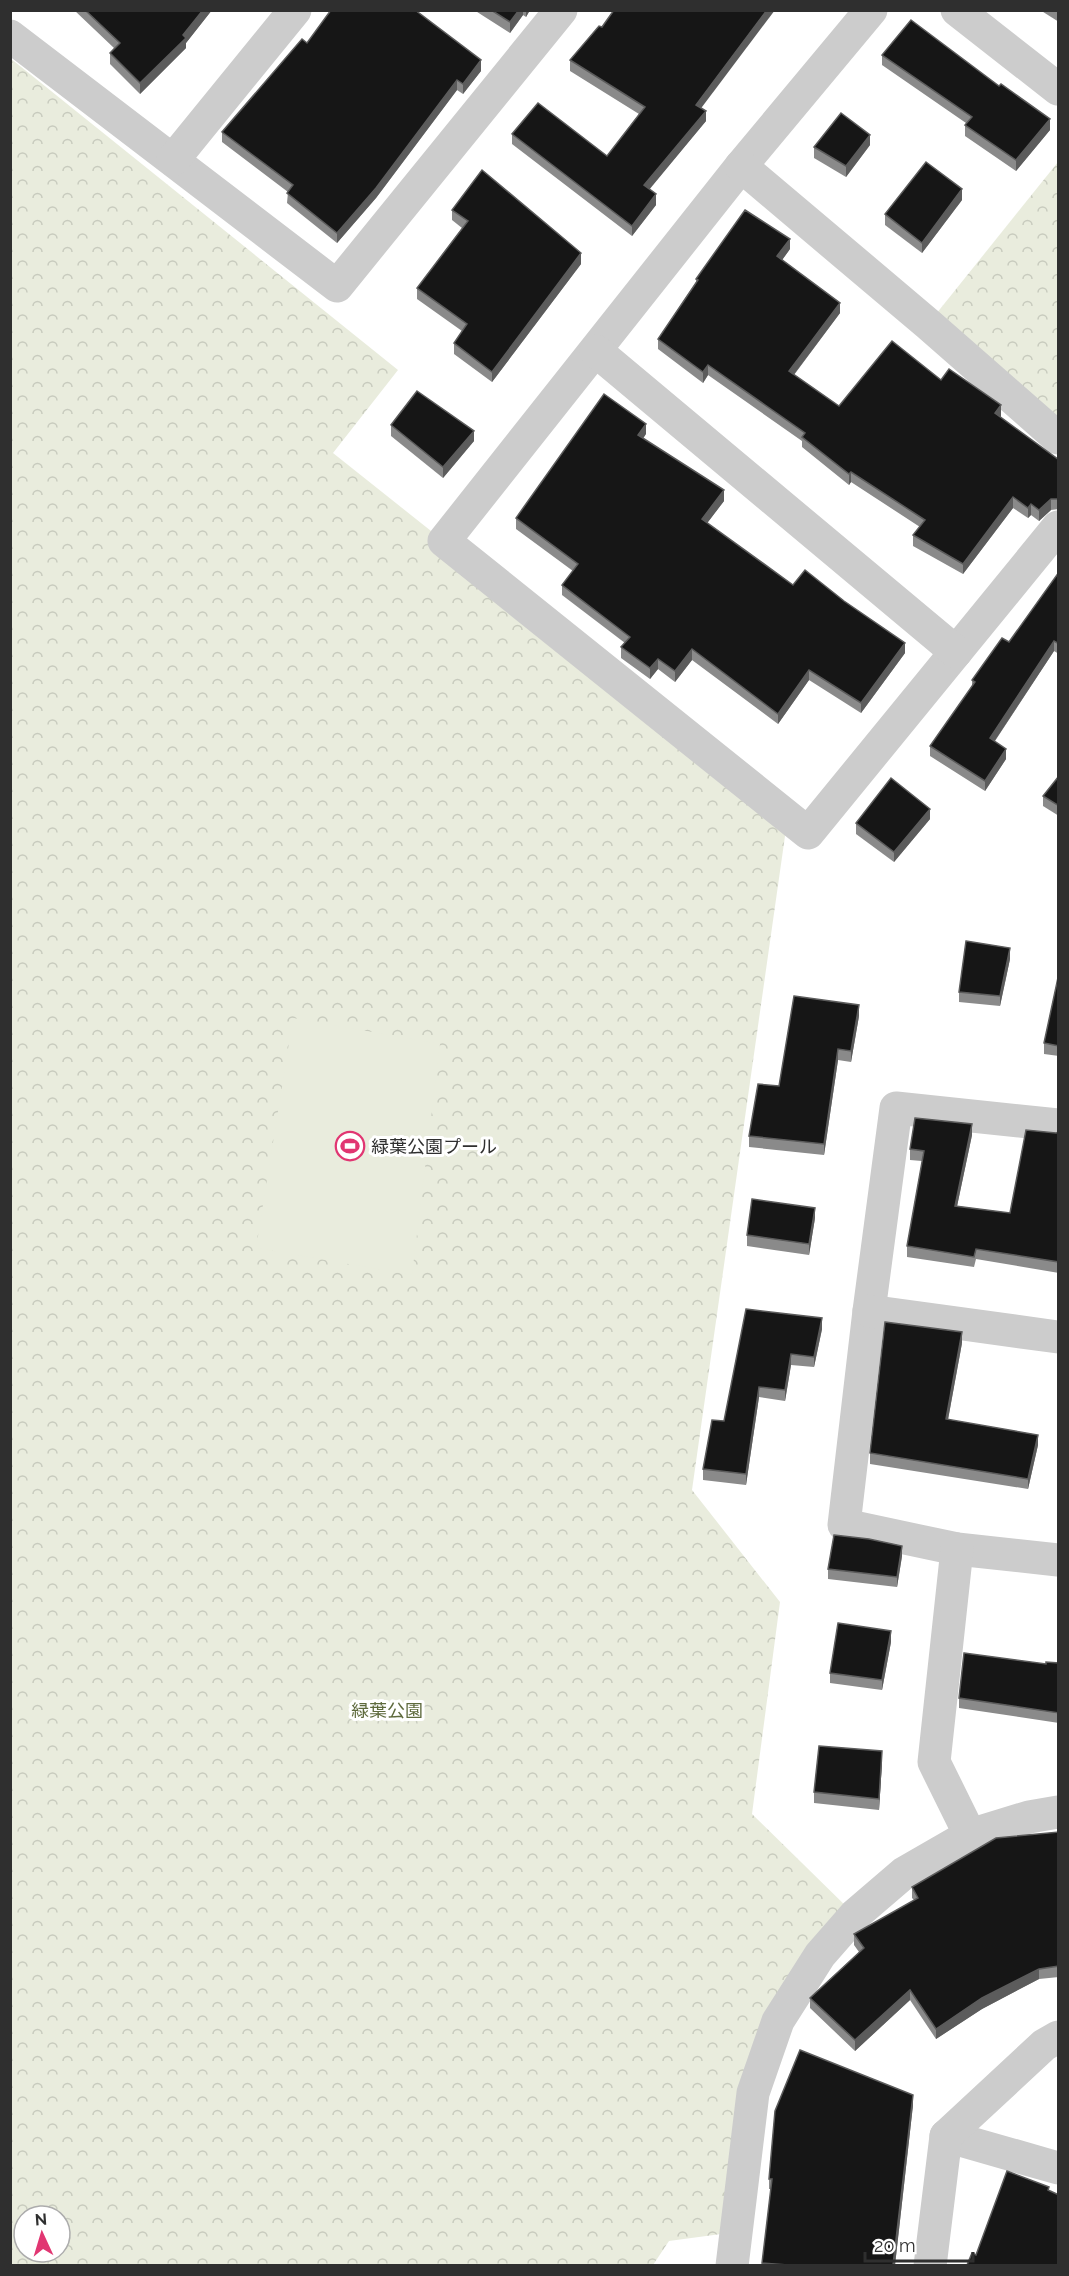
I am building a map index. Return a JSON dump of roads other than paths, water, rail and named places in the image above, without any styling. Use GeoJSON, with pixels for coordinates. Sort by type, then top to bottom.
{"type":"FeatureCollection","features":[{"type":"Feature","properties":{"kind":"street"},"geometry":{"type":"LineString","coordinates":[[173,160],[295,10]]}},
{"type":"Feature","properties":{"kind":"street"},"geometry":{"type":"LineString","coordinates":[[10,36],[337,286],[561,10]]}},
{"type":"Feature","properties":{"kind":"street"},"geometry":{"type":"LineString","coordinates":[[871,10],[741,166],[444,541],[808,833],[1059,527]]}},
{"type":"Feature","properties":{"kind":"street"},"geometry":{"type":"LineString","coordinates":[[957,10],[1059,89]]}},
{"type":"Feature","properties":{"kind":"street"},"geometry":{"type":"LineString","coordinates":[[741,166],[1059,438]]}},
{"type":"Feature","properties":{"kind":"street"},"geometry":{"type":"LineString","coordinates":[[596,351],[956,652]]}},
{"type":"Feature","properties":{"kind":"street"},"geometry":{"type":"LineString","coordinates":[[1059,1125],[896,1108],[844,1525],[957,1549],[1059,1560]]}},
{"type":"Feature","properties":{"kind":"street"},"geometry":{"type":"LineString","coordinates":[[869,1311],[1059,1337]]}},
{"type":"Feature","properties":{"kind":"street"},"geometry":{"type":"LineString","coordinates":[[957,1549],[934,1762],[970,1835]]}},
{"type":"Feature","properties":{"kind":"street"},"geometry":{"type":"LineString","coordinates":[[732,2265],[753,2093],[778,2021],[820,1955],[855,1915],[904,1874],[970,1835],[1029,1817],[1059,1812]]}},
{"type":"Feature","properties":{"kind":"street"},"geometry":{"type":"LineString","coordinates":[[930,2265],[946,2136],[1044,2045],[1059,2037]]}},
{"type":"Feature","properties":{"kind":"street"},"geometry":{"type":"LineString","coordinates":[[946,2136],[1059,2168]]}},
{"type":"Feature","properties":{"kind":"place","name":"緑葉公園プール"},"geometry":{"type":"Point","coordinates":[350,1146]}},
{"type":"Feature","properties":{"kind":"park label","name":"緑葉公園"},"geometry":{"type":"Point","coordinates":[387,1710]}}]}
